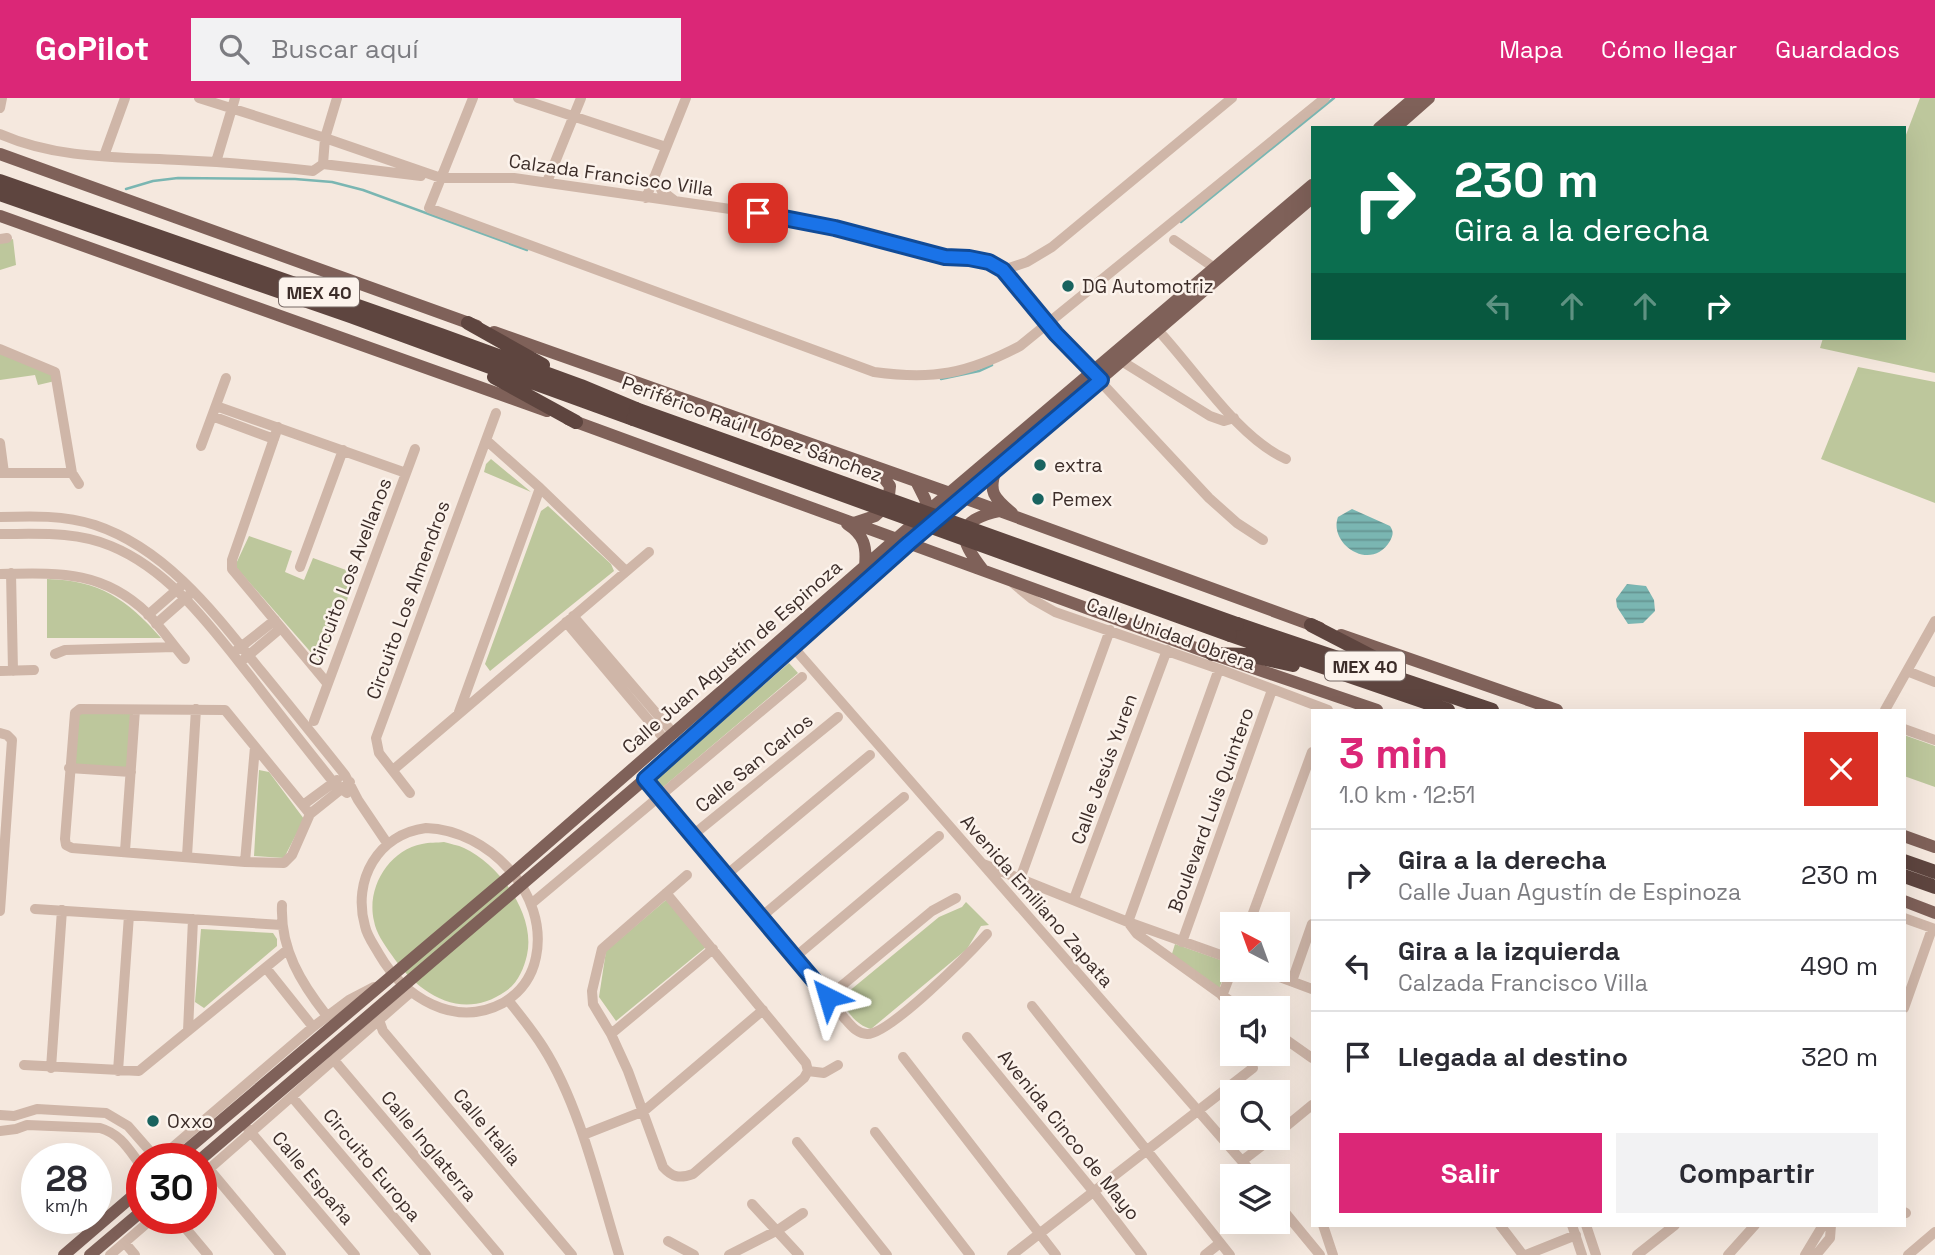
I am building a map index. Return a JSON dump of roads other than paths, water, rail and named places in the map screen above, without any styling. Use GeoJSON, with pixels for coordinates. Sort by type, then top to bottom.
{"type":"FeatureCollection","features":[{"type":"Feature","properties":{"kind":"highway","name":"Periférico Raúl López Sánchez"},"geometry":{"type":"LineString","coordinates":[[0,181],[581,386],[634,414]]}},
{"type":"Feature","properties":{"kind":"highway","name":"Periférico Raúl López Sánchez"},"geometry":{"type":"LineString","coordinates":[[0,194],[446,352],[634,414],[1233,629],[1445,709]]}},
{"type":"Feature","properties":{"kind":"highway"},"geometry":{"type":"LineString","coordinates":[[468,323],[581,386]]}},
{"type":"Feature","properties":{"kind":"highway"},"geometry":{"type":"LineString","coordinates":[[446,352],[576,422]]}},
{"type":"Feature","properties":{"kind":"highway"},"geometry":{"type":"LineString","coordinates":[[1311,625],[1436,690]]}},
{"type":"Feature","properties":{"kind":"highway","name":"Periférico Raúl López Sánchez"},"geometry":{"type":"LineString","coordinates":[[1233,629],[1436,690],[1489,709]]}},
{"type":"Feature","properties":{"kind":"highway"},"geometry":{"type":"LineString","coordinates":[[1212,654],[1248,655],[1368,682]]}},
{"type":"Feature","properties":{"kind":"highway"},"geometry":{"type":"LineString","coordinates":[[1906,862],[1935,872]]}},
{"type":"Feature","properties":{"kind":"highway"},"geometry":{"type":"LineString","coordinates":[[1906,877],[1935,887]]}},
{"type":"Feature","properties":{"kind":"main road"},"geometry":{"type":"LineString","coordinates":[[1381,126],[1414,98]]}},
{"type":"Feature","properties":{"kind":"main road"},"geometry":{"type":"LineString","coordinates":[[1397,126],[1429,98]]}},
{"type":"Feature","properties":{"kind":"main road"},"geometry":{"type":"LineString","coordinates":[[0,153],[1311,625],[1554,709]]}},
{"type":"Feature","properties":{"kind":"main road","name":"Calle Juan Agustín de Espinoza"},"geometry":{"type":"LineString","coordinates":[[217,1156],[407,989],[520,885],[645,779],[909,543],[996,470],[1311,185]]}},
{"type":"Feature","properties":{"kind":"main road","name":"Calle Juan Agustín de Espinoza"},"geometry":{"type":"LineString","coordinates":[[1219,271],[1311,199]]}},
{"type":"Feature","properties":{"kind":"main road"},"geometry":{"type":"LineString","coordinates":[[0,216],[1212,654],[1374,709]]}},
{"type":"Feature","properties":{"kind":"main road","name":"Calle Juan Agustín de Espinoza"},"geometry":{"type":"LineString","coordinates":[[195,1143],[670,738],[896,538],[1097,376]]}},
{"type":"Feature","properties":{"kind":"main road"},"geometry":{"type":"LineString","coordinates":[[854,523],[875,516],[888,504],[890,486],[876,467]]}},
{"type":"Feature","properties":{"kind":"main road"},"geometry":{"type":"LineString","coordinates":[[996,470],[992,491],[1018,518]]}},
{"type":"Feature","properties":{"kind":"main road"},"geometry":{"type":"LineString","coordinates":[[916,481],[928,511]]}},
{"type":"Feature","properties":{"kind":"main road"},"geometry":{"type":"LineString","coordinates":[[984,570],[967,547],[965,530],[973,519],[1000,511]]}},
{"type":"Feature","properties":{"kind":"main road"},"geometry":{"type":"LineString","coordinates":[[838,517],[863,538],[867,550],[865,566]]}},
{"type":"Feature","properties":{"kind":"main road"},"geometry":{"type":"LineString","coordinates":[[767,652],[794,648],[798,624]]}},
{"type":"Feature","properties":{"kind":"main road"},"geometry":{"type":"LineString","coordinates":[[1341,697],[1355,709]]}},
{"type":"Feature","properties":{"kind":"main road"},"geometry":{"type":"LineString","coordinates":[[1906,837],[1935,848]]}},
{"type":"Feature","properties":{"kind":"main road"},"geometry":{"type":"LineString","coordinates":[[1906,902],[1935,913]]}},
{"type":"Feature","properties":{"kind":"main road"},"geometry":{"type":"LineString","coordinates":[[64,1255],[126,1202]]}},
{"type":"Feature","properties":{"kind":"main road"},"geometry":{"type":"LineString","coordinates":[[90,1255],[126,1225]]}},
{"type":"Feature","properties":{"kind":"street"},"geometry":{"type":"LineString","coordinates":[[0,108],[2,98]]}},
{"type":"Feature","properties":{"kind":"street"},"geometry":{"type":"LineString","coordinates":[[104,156],[125,98]]}},
{"type":"Feature","properties":{"kind":"street","name":"Calzada Francisco Villa"},"geometry":{"type":"LineString","coordinates":[[199,98],[233,103],[441,178],[478,177],[547,182],[758,213],[835,228],[945,257],[989,262],[1003,270]]}},
{"type":"Feature","properties":{"kind":"street"},"geometry":{"type":"LineString","coordinates":[[323,164],[325,138],[337,98]]}},
{"type":"Feature","properties":{"kind":"street"},"geometry":{"type":"LineString","coordinates":[[473,98],[429,208],[874,372],[908,376],[962,370],[993,360],[1051,328],[1325,98]]}},
{"type":"Feature","properties":{"kind":"street"},"geometry":{"type":"LineString","coordinates":[[518,98],[666,147]]}},
{"type":"Feature","properties":{"kind":"street"},"geometry":{"type":"LineString","coordinates":[[547,182],[581,98]]}},
{"type":"Feature","properties":{"kind":"street"},"geometry":{"type":"LineString","coordinates":[[646,198],[686,98]]}},
{"type":"Feature","properties":{"kind":"street"},"geometry":{"type":"LineString","coordinates":[[1231,98],[1052,247],[1027,262],[1003,270],[1051,328],[1209,498],[1237,523],[1263,540]]}},
{"type":"Feature","properties":{"kind":"street"},"geometry":{"type":"LineString","coordinates":[[215,162],[233,103]]}},
{"type":"Feature","properties":{"kind":"street"},"geometry":{"type":"LineString","coordinates":[[0,134],[46,150],[104,156],[313,171],[323,164],[441,178]]}},
{"type":"Feature","properties":{"kind":"street"},"geometry":{"type":"LineString","coordinates":[[654,177],[662,191],[675,201]]}},
{"type":"Feature","properties":{"kind":"street"},"geometry":{"type":"LineString","coordinates":[[1174,240],[1219,271]]}},
{"type":"Feature","properties":{"kind":"street"},"geometry":{"type":"LineString","coordinates":[[1154,327],[1234,418],[1263,447],[1286,459]]}},
{"type":"Feature","properties":{"kind":"street"},"geometry":{"type":"LineString","coordinates":[[0,349],[55,372],[72,473],[79,484]]}},
{"type":"Feature","properties":{"kind":"street"},"geometry":{"type":"LineString","coordinates":[[1117,358],[1210,416],[1224,421],[1234,418]]}},
{"type":"Feature","properties":{"kind":"street"},"geometry":{"type":"LineString","coordinates":[[201,446],[226,378]]}},
{"type":"Feature","properties":{"kind":"street"},"geometry":{"type":"LineString","coordinates":[[214,411],[274,439]]}},
{"type":"Feature","properties":{"kind":"street","name":"Circuito Los Avellanos"},"geometry":{"type":"LineString","coordinates":[[214,411],[278,427],[406,473]]}},
{"type":"Feature","properties":{"kind":"street","name":"Circuito Los Almendros"},"geometry":{"type":"LineString","coordinates":[[410,793],[377,749],[378,733],[496,412]]}},
{"type":"Feature","properties":{"kind":"street","name":"Circuito Los Avellanos"},"geometry":{"type":"LineString","coordinates":[[278,427],[232,565],[235,573],[327,683]]}},
{"type":"Feature","properties":{"kind":"street"},"geometry":{"type":"LineString","coordinates":[[486,440],[626,571]]}},
{"type":"Feature","properties":{"kind":"street"},"geometry":{"type":"LineString","coordinates":[[0,443],[2,473],[72,473]]}},
{"type":"Feature","properties":{"kind":"street","name":"Circuito Los Avellanos"},"geometry":{"type":"LineString","coordinates":[[314,721],[415,449]]}},
{"type":"Feature","properties":{"kind":"street"},"geometry":{"type":"LineString","coordinates":[[300,567],[343,450]]}},
{"type":"Feature","properties":{"kind":"street"},"geometry":{"type":"LineString","coordinates":[[458,714],[540,488]]}},
{"type":"Feature","properties":{"kind":"street"},"geometry":{"type":"LineString","coordinates":[[0,517],[50,516],[95,525],[128,541],[190,595],[358,800],[387,843]]}},
{"type":"Feature","properties":{"kind":"street"},"geometry":{"type":"LineString","coordinates":[[0,534],[82,536],[110,545],[181,587]]}},
{"type":"Feature","properties":{"kind":"street"},"geometry":{"type":"LineString","coordinates":[[393,770],[649,552]]}},
{"type":"Feature","properties":{"kind":"street"},"geometry":{"type":"LineString","coordinates":[[13,671],[6,574],[57,573],[84,576],[108,585],[128,597],[152,619],[185,660]]}},
{"type":"Feature","properties":{"kind":"street","name":"Calle Unidad Obrera"},"geometry":{"type":"LineString","coordinates":[[1010,580],[1044,606],[1325,709]]}},
{"type":"Feature","properties":{"kind":"street"},"geometry":{"type":"LineString","coordinates":[[152,619],[181,587]]}},
{"type":"Feature","properties":{"kind":"street"},"geometry":{"type":"LineString","coordinates":[[152,619],[190,595]]}},
{"type":"Feature","properties":{"kind":"street"},"geometry":{"type":"LineString","coordinates":[[570,619],[670,738]]}},
{"type":"Feature","properties":{"kind":"street"},"geometry":{"type":"LineString","coordinates":[[1886,709],[1935,622]]}},
{"type":"Feature","properties":{"kind":"street"},"geometry":{"type":"LineString","coordinates":[[240,655],[278,624]]}},
{"type":"Feature","properties":{"kind":"street"},"geometry":{"type":"LineString","coordinates":[[1020,879],[1110,630]]}},
{"type":"Feature","properties":{"kind":"street"},"geometry":{"type":"LineString","coordinates":[[55,653],[65,650],[175,647]]}},
{"type":"Feature","properties":{"kind":"street","name":"Avenida Emiliano Zapata"},"geometry":{"type":"LineString","coordinates":[[794,648],[1245,1164]]}},
{"type":"Feature","properties":{"kind":"street","name":"Calle Jesús Yuren"},"geometry":{"type":"LineString","coordinates":[[1074,899],[1167,650]]}},
{"type":"Feature","properties":{"kind":"street"},"geometry":{"type":"LineString","coordinates":[[1129,922],[1219,669]]}},
{"type":"Feature","properties":{"kind":"street"},"geometry":{"type":"LineString","coordinates":[[0,671],[34,670]]}},
{"type":"Feature","properties":{"kind":"street"},"geometry":{"type":"LineString","coordinates":[[1907,671],[1935,682]]}},
{"type":"Feature","properties":{"kind":"street"},"geometry":{"type":"LineString","coordinates":[[531,904],[802,677]]}},
{"type":"Feature","properties":{"kind":"street","name":"Boulevard Luis Quintero"},"geometry":{"type":"LineString","coordinates":[[1182,942],[1272,690]]}},
{"type":"Feature","properties":{"kind":"street"},"geometry":{"type":"LineString","coordinates":[[187,856],[196,709]]}},
{"type":"Feature","properties":{"kind":"street"},"geometry":{"type":"LineString","coordinates":[[306,809],[225,710],[76,710],[69,768],[66,845],[72,848],[245,862],[287,862],[292,855],[306,809],[342,782]]}},
{"type":"Feature","properties":{"kind":"street"},"geometry":{"type":"LineString","coordinates":[[125,851],[135,710]]}},
{"type":"Feature","properties":{"kind":"street","name":"Calle San Carlos"},"geometry":{"type":"LineString","coordinates":[[693,835],[838,717]]}},
{"type":"Feature","properties":{"kind":"street"},"geometry":{"type":"LineString","coordinates":[[1906,730],[1935,740]]}},
{"type":"Feature","properties":{"kind":"street"},"geometry":{"type":"LineString","coordinates":[[0,733],[7,734],[12,740],[5,761],[0,910]]}},
{"type":"Feature","properties":{"kind":"street"},"geometry":{"type":"LineString","coordinates":[[245,862],[255,747]]}},
{"type":"Feature","properties":{"kind":"street"},"geometry":{"type":"LineString","coordinates":[[726,876],[870,755]]}},
{"type":"Feature","properties":{"kind":"street"},"geometry":{"type":"LineString","coordinates":[[1253,912],[1311,755]]}},
{"type":"Feature","properties":{"kind":"street"},"geometry":{"type":"LineString","coordinates":[[69,768],[131,772]]}},
{"type":"Feature","properties":{"kind":"street"},"geometry":{"type":"LineString","coordinates":[[645,779],[855,1030],[869,1034],[881,1030],[935,985],[988,934]]}},
{"type":"Feature","properties":{"kind":"street"},"geometry":{"type":"LineString","coordinates":[[760,918],[904,797]]}},
{"type":"Feature","properties":{"kind":"street"},"geometry":{"type":"LineString","coordinates":[[413,830],[448,830],[480,844],[512,874],[537,918],[538,936],[534,966],[527,980],[508,1000],[492,1008],[458,1013],[442,1009],[389,977],[370,940],[362,909],[367,873],[387,843],[413,830]]}},
{"type":"Feature","properties":{"kind":"street"},"geometry":{"type":"LineString","coordinates":[[794,958],[939,836]]}},
{"type":"Feature","properties":{"kind":"street"},"geometry":{"type":"LineString","coordinates":[[981,864],[1220,954]]}},
{"type":"Feature","properties":{"kind":"street"},"geometry":{"type":"LineString","coordinates":[[666,893],[806,1063],[808,1071],[804,1079],[692,1174],[681,1178],[670,1175],[663,1167],[644,1111],[611,1034],[593,1004],[594,976],[602,949],[666,893],[687,876]]}},
{"type":"Feature","properties":{"kind":"street"},"geometry":{"type":"LineString","coordinates":[[828,997],[932,911],[956,898]]}},
{"type":"Feature","properties":{"kind":"street"},"geometry":{"type":"LineString","coordinates":[[282,905],[282,925],[287,950],[305,988],[327,1016]]}},
{"type":"Feature","properties":{"kind":"street"},"geometry":{"type":"LineString","coordinates":[[35,909],[282,925]]}},
{"type":"Feature","properties":{"kind":"street"},"geometry":{"type":"LineString","coordinates":[[51,1068],[62,910]]}},
{"type":"Feature","properties":{"kind":"street"},"geometry":{"type":"LineString","coordinates":[[118,1071],[129,915]]}},
{"type":"Feature","properties":{"kind":"street"},"geometry":{"type":"LineString","coordinates":[[188,1031],[193,919]]}},
{"type":"Feature","properties":{"kind":"street"},"geometry":{"type":"LineString","coordinates":[[1906,919],[1934,929],[1906,1003]]}},
{"type":"Feature","properties":{"kind":"street"},"geometry":{"type":"LineString","coordinates":[[1129,922],[1137,934],[1222,996],[1227,982]]}},
{"type":"Feature","properties":{"kind":"street"},"geometry":{"type":"LineString","coordinates":[[1311,926],[1292,981],[1311,989]]}},
{"type":"Feature","properties":{"kind":"street"},"geometry":{"type":"LineString","coordinates":[[611,1034],[713,949]]}},
{"type":"Feature","properties":{"kind":"street"},"geometry":{"type":"LineString","coordinates":[[24,1065],[139,1071],[287,950]]}},
{"type":"Feature","properties":{"kind":"street"},"geometry":{"type":"LineString","coordinates":[[266,968],[313,1027]]}},
{"type":"Feature","properties":{"kind":"street"},"geometry":{"type":"LineString","coordinates":[[176,1143],[327,1016],[389,977]]}},
{"type":"Feature","properties":{"kind":"street"},"geometry":{"type":"LineString","coordinates":[[247,1128],[292,1097],[379,1020],[407,989]]}},
{"type":"Feature","properties":{"kind":"street"},"geometry":{"type":"LineString","coordinates":[[508,1000],[545,1049],[583,1135],[619,1255]]}},
{"type":"Feature","properties":{"kind":"street"},"geometry":{"type":"LineString","coordinates":[[1032,1006],[1230,1255]]}},
{"type":"Feature","properties":{"kind":"street"},"geometry":{"type":"LineString","coordinates":[[583,1135],[644,1111],[763,1010]]}},
{"type":"Feature","properties":{"kind":"street","name":"Calle Italia"},"geometry":{"type":"LineString","coordinates":[[379,1020],[383,1031],[572,1255]]}},
{"type":"Feature","properties":{"kind":"street","name":"Avenida Cinco de Mayo"},"geometry":{"type":"LineString","coordinates":[[967,1037],[1142,1255]]}},
{"type":"Feature","properties":{"kind":"street"},"geometry":{"type":"LineString","coordinates":[[1290,1042],[1311,1057]]}},
{"type":"Feature","properties":{"kind":"street"},"geometry":{"type":"LineString","coordinates":[[903,1057],[1056,1255]]}},
{"type":"Feature","properties":{"kind":"street","name":"Calle Inglaterra"},"geometry":{"type":"LineString","coordinates":[[333,1059],[499,1255]]}},
{"type":"Feature","properties":{"kind":"street"},"geometry":{"type":"LineString","coordinates":[[808,1071],[824,1073],[838,1065]]}},
{"type":"Feature","properties":{"kind":"street"},"geometry":{"type":"LineString","coordinates":[[1012,1255],[1253,1068]]}},
{"type":"Feature","properties":{"kind":"street","name":"Circuito Europa"},"geometry":{"type":"LineString","coordinates":[[292,1097],[426,1255]]}},
{"type":"Feature","properties":{"kind":"street"},"geometry":{"type":"LineString","coordinates":[[1290,1123],[1311,1106]]}},
{"type":"Feature","properties":{"kind":"street"},"geometry":{"type":"LineString","coordinates":[[0,1115],[14,1116],[37,1109],[106,1113],[128,1126],[144,1143]]}},
{"type":"Feature","properties":{"kind":"street"},"geometry":{"type":"LineString","coordinates":[[27,1125],[29,1111]]}},
{"type":"Feature","properties":{"kind":"street"},"geometry":{"type":"LineString","coordinates":[[0,1131],[27,1125],[100,1128],[112,1131],[126,1146]]}},
{"type":"Feature","properties":{"kind":"street","name":"Calle España"},"geometry":{"type":"LineString","coordinates":[[247,1128],[355,1255]]}},
{"type":"Feature","properties":{"kind":"street"},"geometry":{"type":"LineString","coordinates":[[875,1132],[970,1255]]}},
{"type":"Feature","properties":{"kind":"street"},"geometry":{"type":"LineString","coordinates":[[797,1142],[887,1255]]}},
{"type":"Feature","properties":{"kind":"street"},"geometry":{"type":"LineString","coordinates":[[1242,1161],[1256,1150]]}},
{"type":"Feature","properties":{"kind":"street"},"geometry":{"type":"LineString","coordinates":[[217,1183],[281,1255]]}},
{"type":"Feature","properties":{"kind":"street"},"geometry":{"type":"LineString","coordinates":[[752,1205],[799,1255]]}},
{"type":"Feature","properties":{"kind":"street"},"geometry":{"type":"LineString","coordinates":[[729,1255],[778,1230],[803,1213]]}},
{"type":"Feature","properties":{"kind":"street"},"geometry":{"type":"LineString","coordinates":[[1290,1219],[1320,1255]]}},
{"type":"Feature","properties":{"kind":"street"},"geometry":{"type":"LineString","coordinates":[[1324,1227],[1334,1255]]}},
{"type":"Feature","properties":{"kind":"street"},"geometry":{"type":"LineString","coordinates":[[1502,1227],[1524,1255],[1574,1230],[1582,1255]]}},
{"type":"Feature","properties":{"kind":"street"},"geometry":{"type":"LineString","coordinates":[[1587,1227],[1596,1255]]}},
{"type":"Feature","properties":{"kind":"street"},"geometry":{"type":"LineString","coordinates":[[1637,1255],[1672,1227]]}},
{"type":"Feature","properties":{"kind":"street"},"geometry":{"type":"LineString","coordinates":[[1728,1255],[1753,1227]]}},
{"type":"Feature","properties":{"kind":"street"},"geometry":{"type":"LineString","coordinates":[[1805,1255],[1822,1227]]}},
{"type":"Feature","properties":{"kind":"street"},"geometry":{"type":"LineString","coordinates":[[1816,1255],[1830,1238],[1831,1227]]}},
{"type":"Feature","properties":{"kind":"street"},"geometry":{"type":"LineString","coordinates":[[1915,1252],[1935,1232]]}},
{"type":"Feature","properties":{"kind":"street"},"geometry":{"type":"LineString","coordinates":[[110,1255],[135,1234]]}},
{"type":"Feature","properties":{"kind":"street"},"geometry":{"type":"LineString","coordinates":[[190,1234],[208,1255]]}},
{"type":"Feature","properties":{"kind":"street"},"geometry":{"type":"LineString","coordinates":[[668,1241],[694,1255]]}},
{"type":"Feature","properties":{"kind":"street"},"geometry":{"type":"LineString","coordinates":[[125,1243],[135,1255]]}},
{"type":"Feature","properties":{"kind":"street"},"geometry":{"type":"LineString","coordinates":[[1205,1255],[1220,1243]]}},
{"type":"Feature","properties":{"kind":"water"},"geometry":{"type":"Polygon","coordinates":[[[1352,509],[1390,526],[1392,537],[1382,550],[1372,555],[1363,555],[1345,545],[1339,537],[1338,517],[1352,509]]]}},
{"type":"Feature","properties":{"kind":"water"},"geometry":{"type":"Polygon","coordinates":[[[1627,584],[1646,586],[1654,600],[1655,611],[1643,623],[1628,624],[1617,607],[1616,599],[1627,584]]]}},
{"type":"Feature","properties":{"kind":"waterway"},"geometry":{"type":"LineString","coordinates":[[1181,222],[1334,98]]}},
{"type":"Feature","properties":{"kind":"waterway"},"geometry":{"type":"LineString","coordinates":[[126,189],[153,181],[178,178],[332,182],[363,190],[527,250]]}},
{"type":"Feature","properties":{"kind":"waterway"},"geometry":{"type":"LineString","coordinates":[[941,379],[979,371],[992,365]]}},
{"type":"Feature","properties":{"kind":"place","name":"DG Automotriz"},"geometry":{"type":"Point","coordinates":[1068,286]}},
{"type":"Feature","properties":{"kind":"place","name":"extra"},"geometry":{"type":"Point","coordinates":[1040,465]}},
{"type":"Feature","properties":{"kind":"place","name":"Pemex"},"geometry":{"type":"Point","coordinates":[1038,499]}},
{"type":"Feature","properties":{"kind":"place","name":"Oxxo"},"geometry":{"type":"Point","coordinates":[153,1121]}}]}
